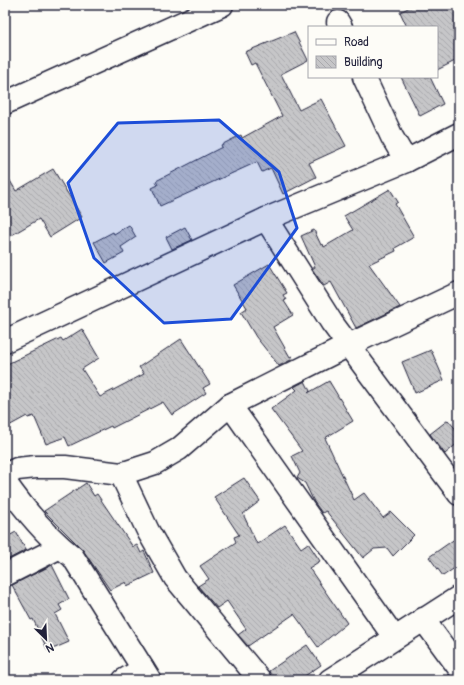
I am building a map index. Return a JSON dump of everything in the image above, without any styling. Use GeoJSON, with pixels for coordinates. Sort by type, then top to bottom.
{"type":"FeatureCollection","features":[{"type":"Feature","properties":{"kind":"street"},"geometry":{"type":"LineString","coordinates":[[5,103],[222,5]]}},
{"type":"Feature","properties":{"kind":"street"},"geometry":{"type":"LineString","coordinates":[[364,78],[392,137],[406,161]]}},
{"type":"Feature","properties":{"kind":"street"},"geometry":{"type":"LineString","coordinates":[[5,341],[266,219],[406,161],[459,134]]}},
{"type":"Feature","properties":{"kind":"street"},"geometry":{"type":"LineString","coordinates":[[266,219],[332,323],[459,494]]}},
{"type":"Feature","properties":{"kind":"street"},"geometry":{"type":"LineString","coordinates":[[5,476],[17,470],[36,467],[65,467],[121,474],[155,463],[179,449],[230,405],[349,345],[459,293]]}},
{"type":"Feature","properties":{"kind":"street"},"geometry":{"type":"LineString","coordinates":[[230,405],[394,637]]}},
{"type":"Feature","properties":{"kind":"street"},"geometry":{"type":"LineString","coordinates":[[121,474],[148,531],[175,578],[260,680]]}},
{"type":"Feature","properties":{"kind":"street"},"geometry":{"type":"LineString","coordinates":[[5,482],[16,497],[60,547],[73,557],[146,674],[124,680]]}},
{"type":"Feature","properties":{"kind":"street"},"geometry":{"type":"LineString","coordinates":[[5,575],[60,547]]}},
{"type":"Feature","properties":{"kind":"street"},"geometry":{"type":"LineString","coordinates":[[330,680],[394,637],[459,597]]}},
{"type":"Feature","properties":{"kind":"street"},"geometry":{"type":"LineString","coordinates":[[423,619],[459,668]]}},
{"type":"Feature","properties":{"kind":"highlighted area"},"geometry":{"type":"Polygon","coordinates":[[[219,120],[279,172],[297,228],[231,319],[164,323],[94,258],[68,183],[118,123],[219,120]]]}},
{"type":"Feature","properties":{"kind":"building"},"geometry":{"type":"Polygon","coordinates":[[[414,5],[459,5],[459,59],[438,70],[438,26],[407,26],[400,12],[414,5]]]}},
{"type":"Feature","properties":{"kind":"building"},"geometry":{"type":"Polygon","coordinates":[[[294,32],[308,60],[281,74],[299,110],[321,99],[346,146],[309,163],[316,177],[283,194],[271,168],[262,172],[257,162],[160,206],[152,188],[158,185],[156,181],[222,147],[221,145],[241,135],[242,138],[282,116],[255,63],[251,65],[245,52],[294,32]]]}},
{"type":"Feature","properties":{"kind":"building"},"geometry":{"type":"Polygon","coordinates":[[[401,78],[430,78],[443,104],[420,116],[401,78]]]}},
{"type":"Feature","properties":{"kind":"building"},"geometry":{"type":"Polygon","coordinates":[[[53,169],[82,217],[50,237],[39,219],[5,239],[5,172],[16,191],[53,169]]]}},
{"type":"Feature","properties":{"kind":"building"},"geometry":{"type":"Polygon","coordinates":[[[390,189],[398,202],[395,204],[414,237],[395,248],[396,251],[369,264],[400,307],[356,328],[331,282],[324,286],[312,269],[315,267],[301,236],[314,230],[321,245],[323,244],[324,247],[353,230],[344,216],[390,189]]]}},
{"type":"Feature","properties":{"kind":"building"},"geometry":{"type":"Polygon","coordinates":[[[129,225],[136,237],[121,247],[124,253],[106,263],[94,242],[113,232],[114,234],[129,225]]]}},
{"type":"Feature","properties":{"kind":"building"},"geometry":{"type":"Polygon","coordinates":[[[185,227],[192,240],[172,249],[166,237],[185,227]]]}},
{"type":"Feature","properties":{"kind":"building"},"geometry":{"type":"Polygon","coordinates":[[[269,264],[287,293],[283,295],[286,300],[284,301],[293,315],[273,327],[290,357],[292,356],[293,359],[279,366],[256,337],[241,312],[247,308],[233,285],[269,264]]]}},
{"type":"Feature","properties":{"kind":"building"},"geometry":{"type":"Polygon","coordinates":[[[82,329],[99,358],[82,369],[100,397],[144,374],[139,367],[181,339],[210,384],[203,388],[206,393],[172,415],[163,402],[112,428],[111,426],[69,446],[65,437],[46,444],[34,416],[28,418],[27,416],[5,428],[5,365],[61,338],[63,341],[82,329]]]}},
{"type":"Feature","properties":{"kind":"building"},"geometry":{"type":"Polygon","coordinates":[[[431,350],[444,380],[415,393],[402,362],[431,350]]]}},
{"type":"Feature","properties":{"kind":"building"},"geometry":{"type":"Polygon","coordinates":[[[305,381],[310,391],[308,393],[329,381],[353,421],[325,438],[354,500],[364,493],[383,518],[391,512],[414,535],[393,556],[387,548],[374,549],[363,558],[326,511],[322,513],[314,502],[305,483],[297,478],[300,473],[292,456],[302,451],[271,409],[297,390],[294,387],[305,381]]]}},
{"type":"Feature","properties":{"kind":"building"},"geometry":{"type":"Polygon","coordinates":[[[448,420],[459,433],[459,442],[445,454],[430,434],[448,420]]]}},
{"type":"Feature","properties":{"kind":"building"},"geometry":{"type":"Polygon","coordinates":[[[244,478],[260,501],[243,514],[257,544],[285,525],[301,548],[308,543],[320,561],[309,568],[347,623],[318,647],[294,614],[248,646],[238,635],[246,629],[227,601],[217,608],[198,586],[209,579],[200,566],[236,542],[234,537],[239,535],[214,497],[244,478]]]}},
{"type":"Feature","properties":{"kind":"building"},"geometry":{"type":"Polygon","coordinates":[[[86,483],[94,496],[97,494],[133,547],[137,545],[141,553],[144,551],[154,573],[127,586],[126,582],[110,590],[83,550],[44,511],[86,483]]]}},
{"type":"Feature","properties":{"kind":"building"},"geometry":{"type":"Polygon","coordinates":[[[16,532],[26,550],[5,561],[5,538],[16,532]]]}},
{"type":"Feature","properties":{"kind":"building"},"geometry":{"type":"Polygon","coordinates":[[[459,536],[459,565],[443,576],[429,557],[459,536]]]}},
{"type":"Feature","properties":{"kind":"building"},"geometry":{"type":"Polygon","coordinates":[[[52,565],[69,599],[59,605],[62,610],[55,614],[69,642],[48,651],[33,619],[31,620],[12,585],[52,565]]]}},
{"type":"Feature","properties":{"kind":"building"},"geometry":{"type":"Polygon","coordinates":[[[307,645],[321,665],[299,680],[272,680],[269,671],[307,645]]]}}]}
